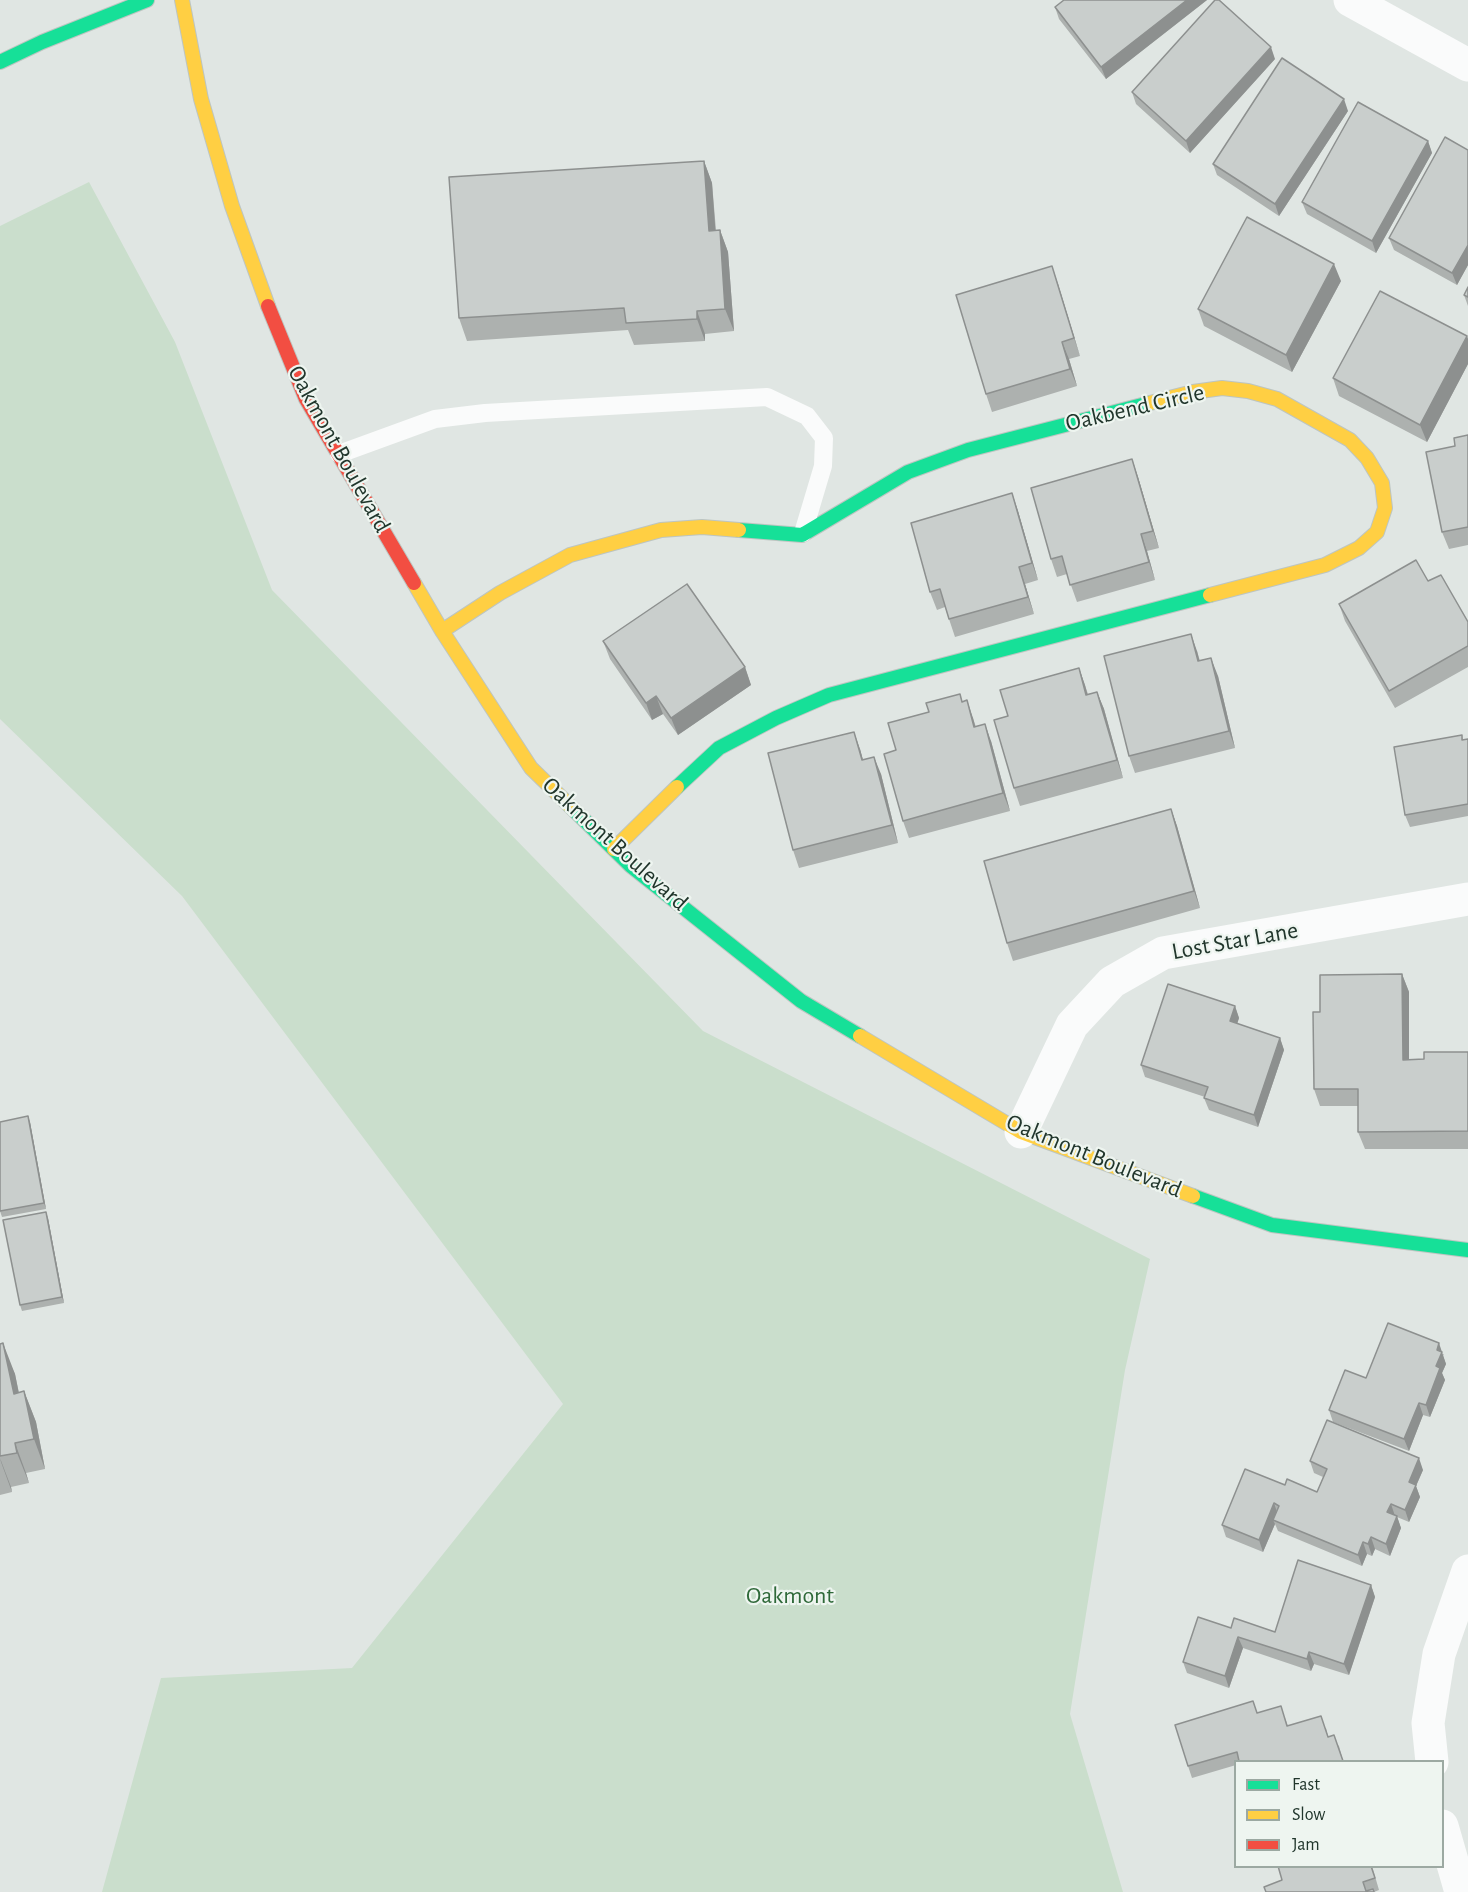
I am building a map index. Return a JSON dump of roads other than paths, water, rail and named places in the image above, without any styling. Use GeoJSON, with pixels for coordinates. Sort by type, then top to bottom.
{"type":"FeatureCollection","features":[{"type":"Feature","properties":{"kind":"street"},"geometry":{"type":"LineString","coordinates":[[0,62],[42,42],[147,0]]}},
{"type":"Feature","properties":{"kind":"street","name":"Oakmont Boulevard"},"geometry":{"type":"LineString","coordinates":[[182,0],[201,99],[236,217],[263,294],[306,399],[441,632],[531,768],[631,866],[801,1001],[1021,1132],[1272,1225],[1468,1250]]}},
{"type":"Feature","properties":{"kind":"street"},"geometry":{"type":"LineString","coordinates":[[1350,0],[1468,65]]}},
{"type":"Feature","properties":{"kind":"street","name":"Oakbend Circle"},"geometry":{"type":"LineString","coordinates":[[614,849],[719,748],[776,718],[829,695],[1325,565],[1359,548],[1377,532],[1385,508],[1382,483],[1367,458],[1350,440],[1277,399],[1248,391],[1222,388],[1193,392],[968,450],[908,472],[802,535]]}},
{"type":"Feature","properties":{"kind":"street"},"geometry":{"type":"LineString","coordinates":[[441,632],[500,593],[570,555],[661,530],[702,527],[802,535]]}},
{"type":"Feature","properties":{"kind":"street","name":"Lost Star Lane"},"geometry":{"type":"LineString","coordinates":[[1021,1132],[1072,1025],[1112,982],[1163,953],[1468,899]]}},
{"type":"Feature","properties":{"kind":"street"},"geometry":{"type":"LineString","coordinates":[[1432,1760],[1428,1723],[1439,1654],[1468,1571]]}},
{"type":"Feature","properties":{"kind":"street"},"geometry":{"type":"LineString","coordinates":[[1444,1830],[1461,1892]]}},
{"type":"Feature","properties":{"kind":"lane"},"geometry":{"type":"LineString","coordinates":[[339,454],[435,419],[485,413],[767,397],[807,416],[824,438],[823,466],[802,535]]}},
{"type":"Feature","properties":{"kind":"park label","name":"Oakmont"},"geometry":{"type":"Point","coordinates":[790,1596]}}]}
